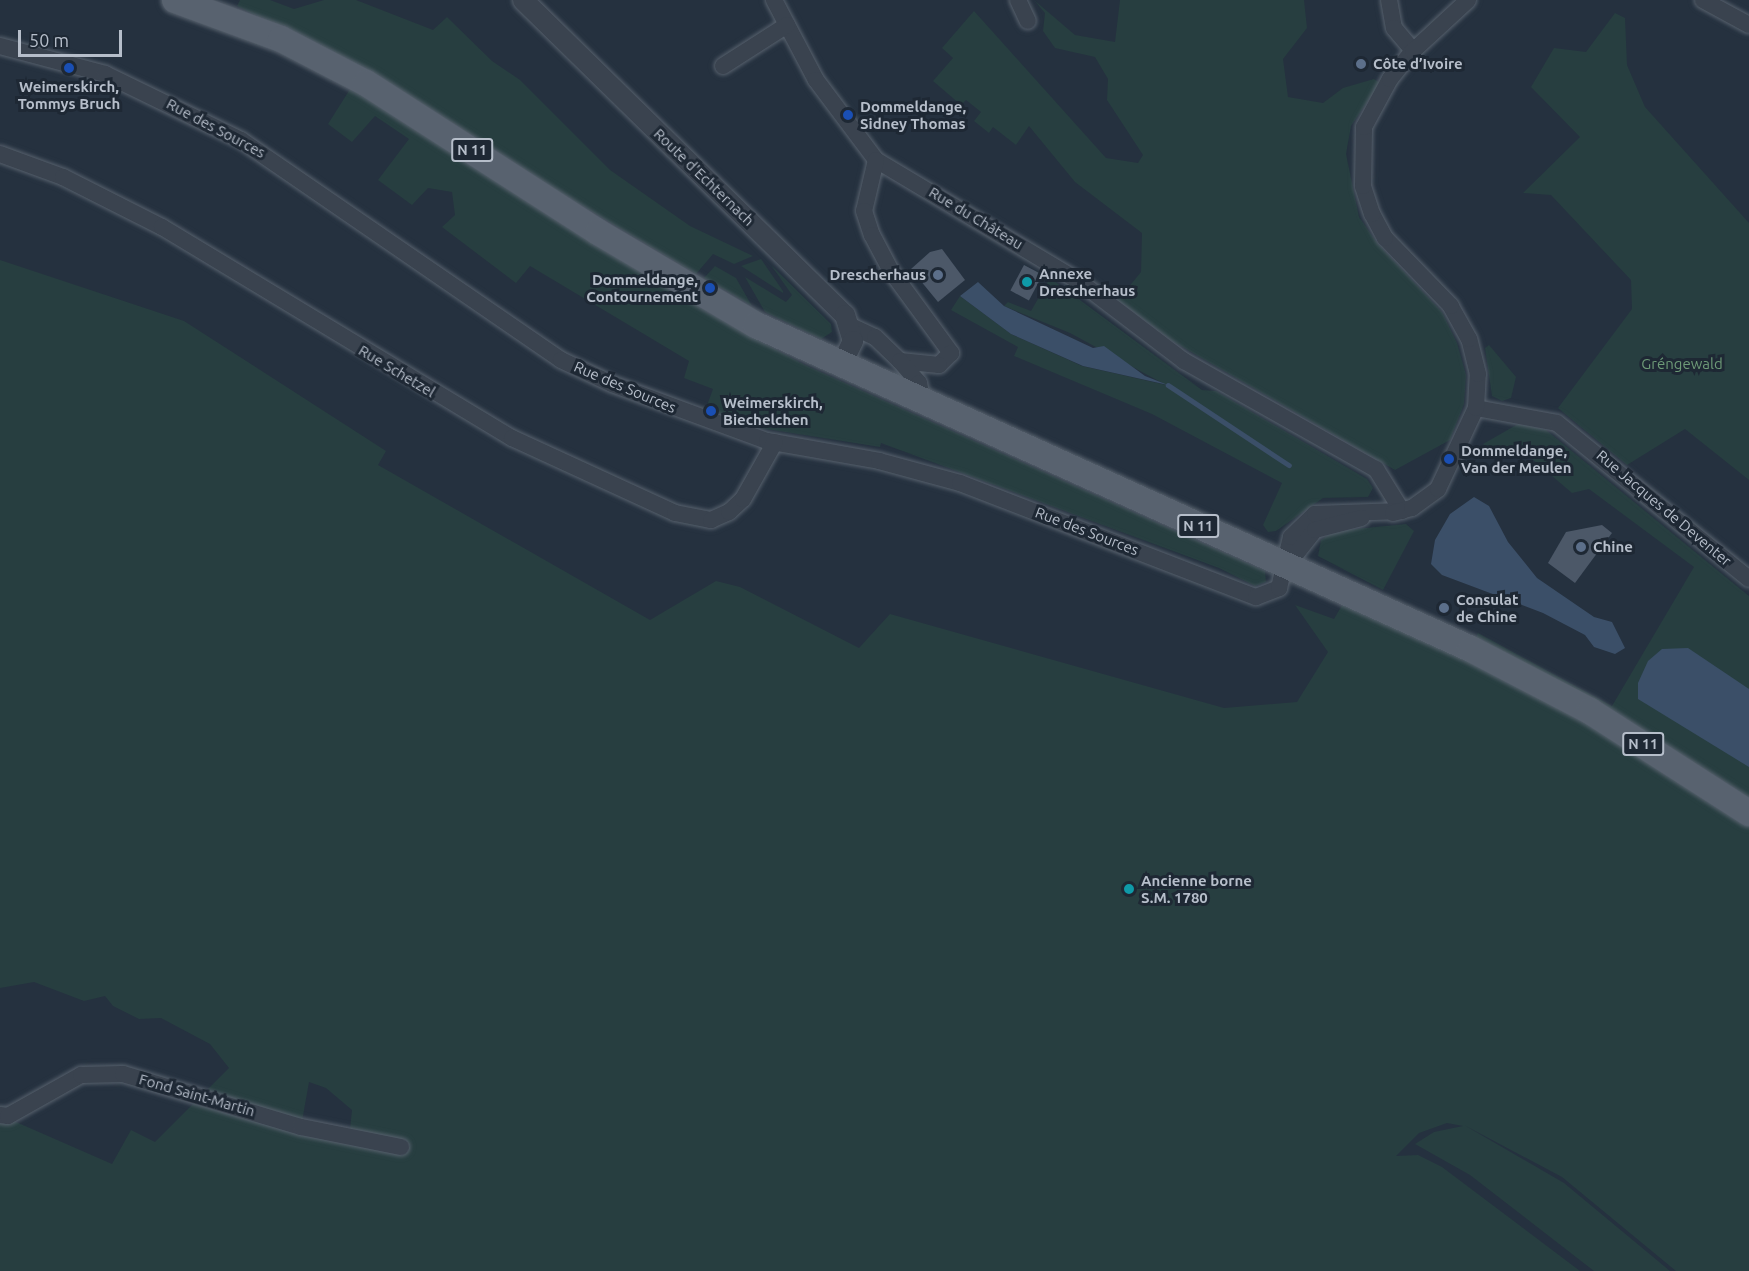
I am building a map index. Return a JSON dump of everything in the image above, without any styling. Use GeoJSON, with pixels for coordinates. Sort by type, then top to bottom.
{"type":"FeatureCollection","features":[{"type":"Feature","properties":{"kind":"main road","name":"N 11"},"geometry":{"type":"LineString","coordinates":[[175,0],[281,39],[366,83],[677,281],[841,366],[1287,564],[1504,666],[1590,711],[1749,813]]}},
{"type":"Feature","properties":{"kind":"street","name":"Route d'Echternach"},"geometry":{"type":"LineString","coordinates":[[523,0],[851,326]]}},
{"type":"Feature","properties":{"kind":"street","name":"Rue du Château"},"geometry":{"type":"LineString","coordinates":[[774,0],[816,80],[876,160],[1080,282],[1184,361],[1376,469],[1402,511]]}},
{"type":"Feature","properties":{"kind":"street"},"geometry":{"type":"LineString","coordinates":[[1018,0],[1028,21]]}},
{"type":"Feature","properties":{"kind":"street"},"geometry":{"type":"LineString","coordinates":[[1389,0],[1394,28],[1413,51]]}},
{"type":"Feature","properties":{"kind":"street"},"geometry":{"type":"LineString","coordinates":[[1287,564],[1315,530],[1327,525],[1402,511],[1438,489],[1476,408],[1478,374],[1469,339],[1450,306],[1385,238],[1363,186],[1364,128],[1390,79],[1413,51],[1468,0]]}},
{"type":"Feature","properties":{"kind":"street"},"geometry":{"type":"LineString","coordinates":[[1703,0],[1749,25]]}},
{"type":"Feature","properties":{"kind":"street"},"geometry":{"type":"LineString","coordinates":[[723,66],[787,25]]}},
{"type":"Feature","properties":{"kind":"street","name":"Rue des Sources"},"geometry":{"type":"LineString","coordinates":[[0,46],[105,74],[231,134],[276,161],[497,320],[561,360],[612,384],[775,442],[879,461],[960,483],[1256,597],[1279,588],[1287,564]]}},
{"type":"Feature","properties":{"kind":"street","name":"Rue Schetzel"},"geometry":{"type":"LineString","coordinates":[[0,154],[63,177],[162,227],[512,438],[675,513],[711,520],[729,512],[743,499],[775,442]]}},
{"type":"Feature","properties":{"kind":"street"},"geometry":{"type":"LineString","coordinates":[[876,160],[866,188],[864,211],[872,235],[891,271],[951,353],[939,365],[900,361]]}},
{"type":"Feature","properties":{"kind":"street"},"geometry":{"type":"LineString","coordinates":[[841,366],[854,341],[851,326]]}},
{"type":"Feature","properties":{"kind":"street"},"geometry":{"type":"LineString","coordinates":[[851,326],[875,338],[900,361],[919,383],[923,404]]}},
{"type":"Feature","properties":{"kind":"street","name":"Rue Jacques de Deventer"},"geometry":{"type":"LineString","coordinates":[[1476,408],[1557,423],[1749,579]]}},
{"type":"Feature","properties":{"kind":"street","name":"Fond Saint-Martin"},"geometry":{"type":"LineString","coordinates":[[0,1115],[8,1116],[81,1075],[123,1074],[311,1129],[401,1147]]}},
{"type":"Feature","properties":{"kind":"green space"},"geometry":{"type":"Polygon","coordinates":[[[240,0],[270,0],[294,9],[324,0],[356,0],[433,30],[447,17],[492,61],[520,80],[610,170],[690,226],[753,256],[734,264],[713,254],[696,274],[499,156],[390,84],[237,6],[240,0]]]}},
{"type":"Feature","properties":{"kind":"green space"},"geometry":{"type":"Polygon","coordinates":[[[1034,0],[1075,35],[1115,42],[1120,0],[1304,0],[1307,28],[1283,59],[1288,97],[1323,103],[1343,88],[1374,79],[1380,83],[1351,126],[1346,154],[1359,217],[1378,244],[1442,312],[1457,343],[1466,375],[1464,404],[1450,440],[1395,470],[1174,342],[1118,300],[1141,272],[1142,233],[1075,182],[1029,126],[1016,145],[993,127],[989,133],[974,121],[981,112],[966,100],[961,105],[933,81],[953,58],[942,48],[974,11],[1106,158],[1138,163],[1143,155],[1107,100],[1108,79],[1095,57],[1055,48],[1043,31],[1045,13],[1034,0]]]}},
{"type":"Feature","properties":{"kind":"green space","name":"Gréngewald"},"geometry":{"type":"Polygon","coordinates":[[[1615,13],[1625,18],[1627,65],[1645,107],[1749,223],[1749,480],[1685,429],[1627,465],[1558,408],[1632,309],[1631,280],[1551,195],[1523,193],[1580,137],[1531,87],[1554,48],[1586,52],[1615,13]]]}},
{"type":"Feature","properties":{"kind":"green space"},"geometry":{"type":"Polygon","coordinates":[[[352,86],[673,292],[750,336],[805,365],[1265,571],[1266,582],[1255,586],[1219,568],[881,443],[880,447],[760,428],[706,408],[713,389],[684,378],[689,361],[530,266],[516,283],[442,227],[455,215],[452,192],[428,188],[412,205],[378,180],[409,139],[375,116],[352,142],[328,124],[352,86]]]}},
{"type":"Feature","properties":{"kind":"green space"},"geometry":{"type":"Polygon","coordinates":[[[761,259],[783,291],[783,293],[741,266],[761,259]]]}},
{"type":"Feature","properties":{"kind":"green space"},"geometry":{"type":"Polygon","coordinates":[[[0,260],[184,321],[386,451],[378,465],[650,620],[716,581],[740,587],[859,648],[890,614],[1224,708],[1297,702],[1328,652],[1295,605],[1334,619],[1349,593],[1471,649],[1478,633],[1612,706],[1694,567],[1589,489],[1572,493],[1525,453],[1496,458],[1483,444],[1518,424],[1546,430],[1749,596],[1749,1271],[1676,1271],[1562,1177],[1464,1125],[1564,1183],[1670,1271],[1594,1271],[1470,1175],[1415,1144],[1434,1132],[1463,1126],[1447,1123],[1419,1133],[1396,1156],[1418,1155],[1442,1167],[1580,1271],[0,1271],[0,1115],[112,1164],[131,1130],[155,1142],[229,1068],[210,1044],[161,1018],[139,1019],[113,1006],[105,996],[84,1001],[34,982],[0,988],[0,260]],[[309,1082],[301,1127],[349,1139],[352,1110],[326,1088],[309,1082]]]}},
{"type":"Feature","properties":{"kind":"green space"},"geometry":{"type":"Polygon","coordinates":[[[771,265],[831,324],[832,332],[821,339],[765,312],[745,277],[786,302],[792,295],[771,265]]]}},
{"type":"Feature","properties":{"kind":"green space"},"geometry":{"type":"Polygon","coordinates":[[[715,266],[736,278],[752,306],[704,278],[715,266]]]}},
{"type":"Feature","properties":{"kind":"green space"},"geometry":{"type":"Polygon","coordinates":[[[1050,278],[1202,390],[1216,391],[1367,479],[1373,488],[1368,497],[1323,498],[1276,531],[1268,532],[1263,525],[1282,483],[1152,414],[1014,356],[1018,347],[951,310],[960,296],[1011,334],[1082,366],[1166,385],[1070,333],[1004,306],[1008,302],[1031,311],[1050,278]]]}},
{"type":"Feature","properties":{"kind":"green space"},"geometry":{"type":"Polygon","coordinates":[[[1489,345],[1516,377],[1511,398],[1502,401],[1492,396],[1485,348],[1489,345]]]}},
{"type":"Feature","properties":{"kind":"green space"},"geometry":{"type":"Polygon","coordinates":[[[1406,524],[1414,531],[1383,590],[1318,556],[1321,540],[1335,531],[1406,524]]]}},
{"type":"Feature","properties":{"kind":"water"},"geometry":{"type":"Polygon","coordinates":[[[978,282],[1004,306],[1093,348],[1104,346],[1145,376],[1168,385],[1083,366],[1011,334],[960,296],[978,282]]]}},
{"type":"Feature","properties":{"kind":"water"},"geometry":{"type":"Polygon","coordinates":[[[1474,497],[1489,506],[1508,542],[1537,578],[1594,617],[1612,622],[1625,648],[1615,654],[1594,647],[1585,635],[1543,613],[1442,575],[1431,564],[1435,540],[1450,514],[1474,497]]]}},
{"type":"Feature","properties":{"kind":"water"},"geometry":{"type":"Polygon","coordinates":[[[1688,648],[1749,689],[1749,767],[1638,699],[1638,683],[1648,661],[1662,649],[1688,648]]]}},
{"type":"Feature","properties":{"kind":"building","name":"Drescherhaus"},"geometry":{"type":"Polygon","coordinates":[[[942,249],[965,280],[938,302],[911,269],[930,252],[942,249]]]}},
{"type":"Feature","properties":{"kind":"building","name":"Annexe Drescherhaus"},"geometry":{"type":"Polygon","coordinates":[[[1024,265],[1043,275],[1029,300],[1010,291],[1024,265]]]}},
{"type":"Feature","properties":{"kind":"building","name":"Chine"},"geometry":{"type":"Polygon","coordinates":[[[1602,525],[1612,533],[1575,583],[1548,563],[1566,532],[1602,525]]]}},
{"type":"Feature","properties":{"kind":"waterway"},"geometry":{"type":"LineString","coordinates":[[1168,385],[1289,465]]}},
{"type":"Feature","properties":{"kind":"place","name":"Côte d’Ivoire"},"geometry":{"type":"Point","coordinates":[1361,64]}},
{"type":"Feature","properties":{"kind":"place","name":"Weimerskirch, Tommys Bruch"},"geometry":{"type":"Point","coordinates":[69,68]}},
{"type":"Feature","properties":{"kind":"place","name":"Dommeldange, Sidney Thomas"},"geometry":{"type":"Point","coordinates":[848,115]}},
{"type":"Feature","properties":{"kind":"place","name":"Drescherhaus"},"geometry":{"type":"Point","coordinates":[938,275]}},
{"type":"Feature","properties":{"kind":"place","name":"Annexe Drescherhaus"},"geometry":{"type":"Point","coordinates":[1027,282]}},
{"type":"Feature","properties":{"kind":"place","name":"Dommeldange, Contournement"},"geometry":{"type":"Point","coordinates":[710,288]}},
{"type":"Feature","properties":{"kind":"place","name":"Weimerskirch, Biechelchen"},"geometry":{"type":"Point","coordinates":[711,411]}},
{"type":"Feature","properties":{"kind":"place","name":"Dommeldange, Van der Meulen"},"geometry":{"type":"Point","coordinates":[1449,459]}},
{"type":"Feature","properties":{"kind":"place","name":"Chine"},"geometry":{"type":"Point","coordinates":[1581,547]}},
{"type":"Feature","properties":{"kind":"place","name":"Consulat de Chine"},"geometry":{"type":"Point","coordinates":[1444,608]}},
{"type":"Feature","properties":{"kind":"place","name":"Ancienne borne S.M. 1780"},"geometry":{"type":"Point","coordinates":[1129,889]}}]}
